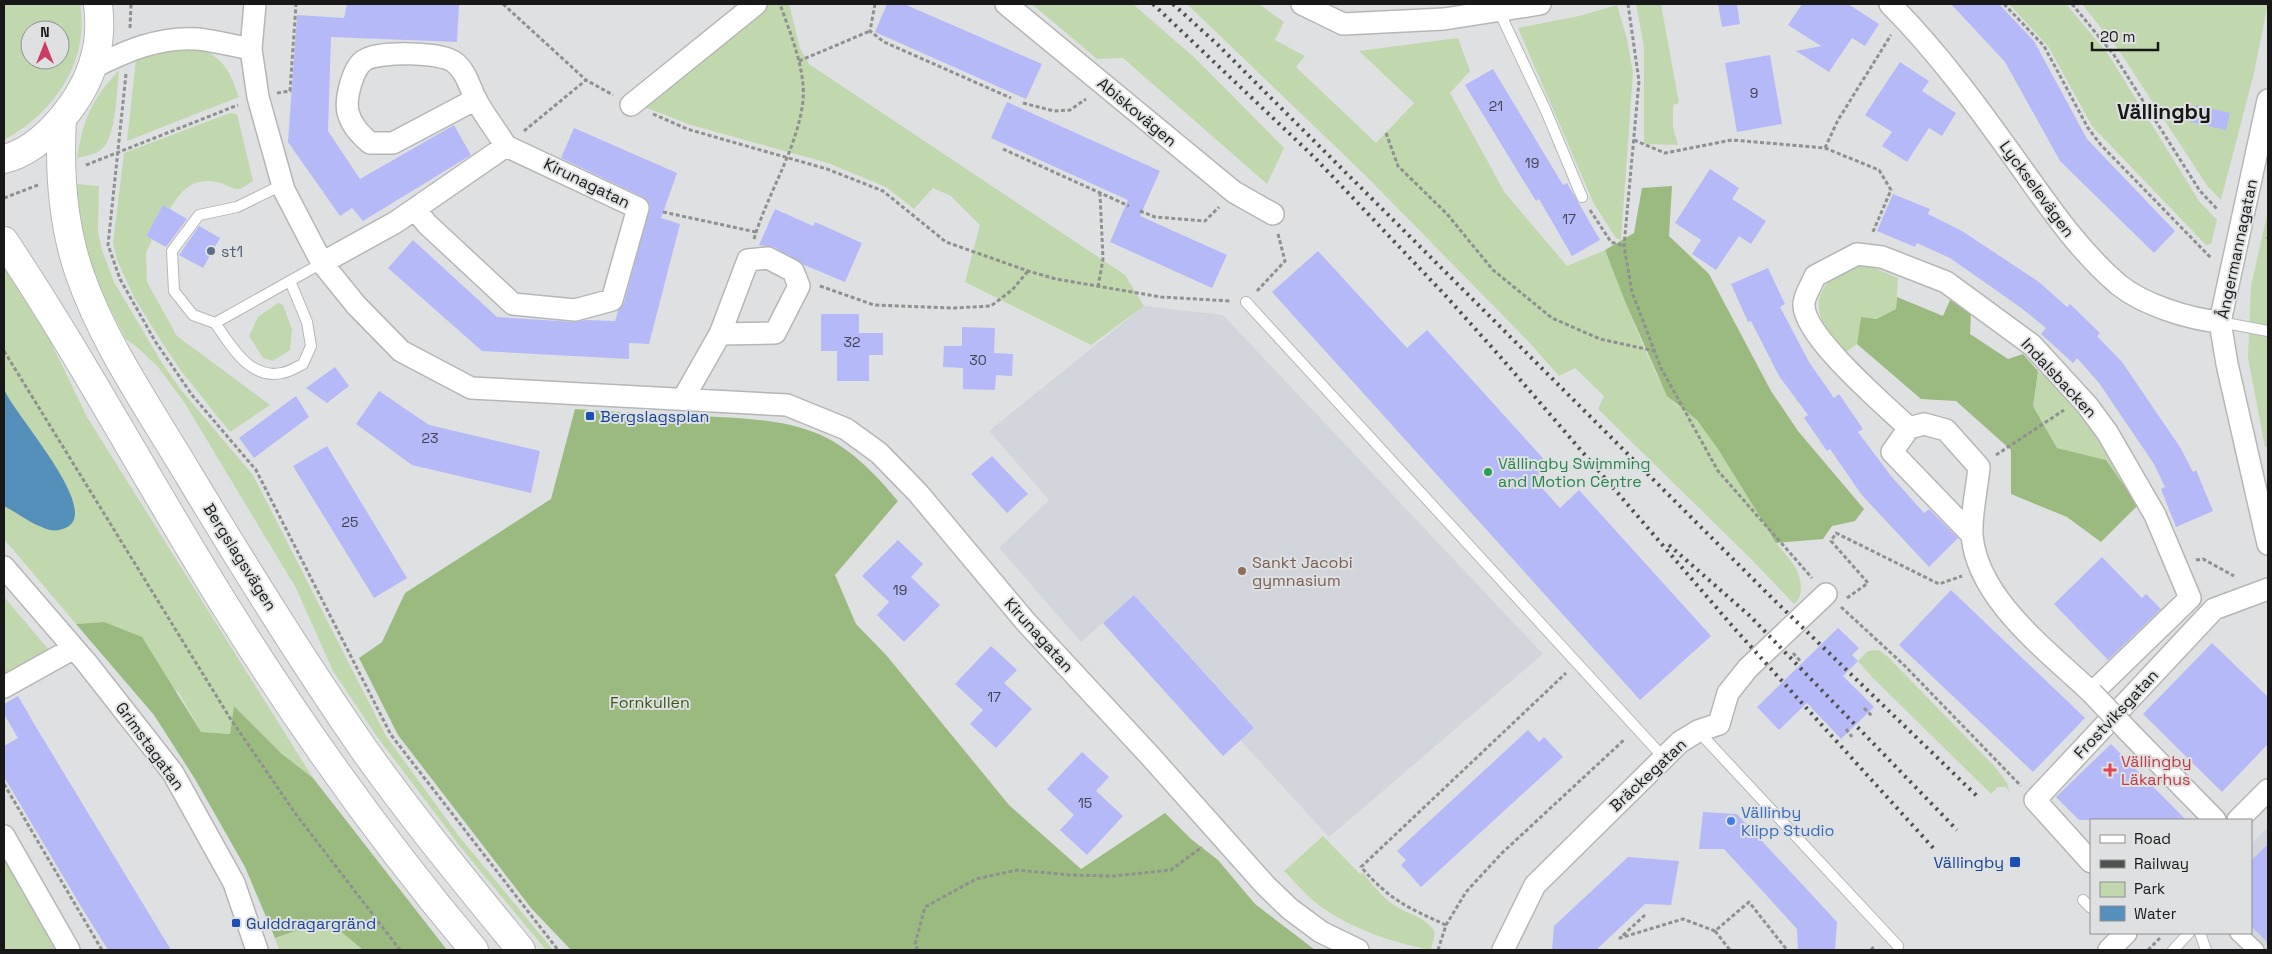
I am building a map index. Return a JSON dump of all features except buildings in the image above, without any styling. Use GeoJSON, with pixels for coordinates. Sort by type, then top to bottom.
{"type":"FeatureCollection","features":[{"type":"Feature","properties":{"kind":"main road"},"geometry":{"type":"LineString","coordinates":[[4,159],[38,142],[62,118],[80,94],[92,68],[100,21],[98,4]]}},
{"type":"Feature","properties":{"kind":"main road","name":"Bergslagsvägen"},"geometry":{"type":"LineString","coordinates":[[62,118],[61,176],[66,225],[79,272],[106,333],[208,506],[314,675],[366,753],[423,830],[521,950]]}},
{"type":"Feature","properties":{"kind":"main road"},"geometry":{"type":"LineString","coordinates":[[4,240],[112,414],[226,606],[280,690],[330,764],[385,839],[474,950]]}},
{"type":"Feature","properties":{"kind":"street","name":"Kirunagatan"},"geometry":{"type":"LineString","coordinates":[[255,4],[251,49],[258,97],[282,185],[322,263],[356,305],[402,351],[471,388],[786,405],[846,429],[879,453],[956,536],[1025,621],[1290,909],[1321,932],[1358,950]]}},
{"type":"Feature","properties":{"kind":"street"},"geometry":{"type":"LineString","coordinates":[[631,105],[756,4]]}},
{"type":"Feature","properties":{"kind":"street","name":"Abiskovägen"},"geometry":{"type":"LineString","coordinates":[[1006,4],[1234,192],[1273,214]]}},
{"type":"Feature","properties":{"kind":"street"},"geometry":{"type":"LineString","coordinates":[[1302,4],[1343,24],[1444,19],[1540,4]]}},
{"type":"Feature","properties":{"kind":"street","name":"Lyckselevägen"},"geometry":{"type":"LineString","coordinates":[[1890,4],[1974,103],[2074,241],[2120,286],[2159,307],[2197,320],[2220,322]]}},
{"type":"Feature","properties":{"kind":"street"},"geometry":{"type":"LineString","coordinates":[[92,68],[129,50],[165,40],[198,39],[251,49]]}},
{"type":"Feature","properties":{"kind":"street"},"geometry":{"type":"LineString","coordinates":[[322,263],[415,209],[506,146],[476,99],[465,74],[453,61],[438,55],[380,55],[364,60],[353,72],[348,111],[357,131],[370,143],[393,143],[476,99]]}},
{"type":"Feature","properties":{"kind":"street","name":"Ångermannagatan"},"geometry":{"type":"LineString","coordinates":[[2268,100],[2220,322],[2226,364],[2268,544]]}},
{"type":"Feature","properties":{"kind":"street","name":"Kirunagatan"},"geometry":{"type":"LineString","coordinates":[[415,209],[427,224],[512,304],[575,310],[612,300],[638,208],[506,146]]}},
{"type":"Feature","properties":{"kind":"street","name":"Indalsbacken"},"geometry":{"type":"LineString","coordinates":[[1909,428],[1840,363],[1808,322],[1804,304],[1816,276],[1857,254],[1882,257],[1946,282],[2032,345],[2082,399],[2107,432],[2155,515],[2190,598],[2092,693]]}},
{"type":"Feature","properties":{"kind":"street"},"geometry":{"type":"LineString","coordinates":[[683,399],[720,334],[748,260],[768,258],[793,271],[799,286],[775,333],[720,334]]}},
{"type":"Feature","properties":{"kind":"street"},"geometry":{"type":"LineString","coordinates":[[1972,535],[1892,452],[1909,428],[1924,424],[1946,430],[1979,467],[1972,535],[1979,570],[2006,611],[2092,693],[2214,819]]}},
{"type":"Feature","properties":{"kind":"street","name":"Grimstagatan"},"geometry":{"type":"LineString","coordinates":[[4,567],[74,648],[173,773],[234,883],[257,950]]}},
{"type":"Feature","properties":{"kind":"street","name":"Frostviksgatan"},"geometry":{"type":"LineString","coordinates":[[2035,800],[2214,609],[2268,589]]}},
{"type":"Feature","properties":{"kind":"street","name":"Bräckegatan"},"geometry":{"type":"LineString","coordinates":[[1503,950],[1535,886],[1680,742],[1698,731],[1719,724],[1728,693],[1748,668],[1833,600]]}},
{"type":"Feature","properties":{"kind":"street"},"geometry":{"type":"LineString","coordinates":[[4,687],[74,648]]}},
{"type":"Feature","properties":{"kind":"street"},"geometry":{"type":"LineString","coordinates":[[2239,819],[2268,790]]}},
{"type":"Feature","properties":{"kind":"street"},"geometry":{"type":"LineString","coordinates":[[2035,800],[2090,861]]}},
{"type":"Feature","properties":{"kind":"street"},"geometry":{"type":"LineString","coordinates":[[4,836],[69,950]]}},
{"type":"Feature","properties":{"kind":"street"},"geometry":{"type":"LineString","coordinates":[[2239,934],[2256,950]]}},
{"type":"Feature","properties":{"kind":"lane"},"geometry":{"type":"LineString","coordinates":[[1499,11],[1546,111],[1582,197]]}},
{"type":"Feature","properties":{"kind":"lane"},"geometry":{"type":"LineString","coordinates":[[282,185],[237,207],[198,215],[172,251],[174,291],[193,315],[215,323],[237,354],[254,370],[281,374],[304,364],[311,346],[307,322],[290,281]]}},
{"type":"Feature","properties":{"kind":"lane"},"geometry":{"type":"LineString","coordinates":[[215,323],[322,263]]}},
{"type":"Feature","properties":{"kind":"lane"},"geometry":{"type":"LineString","coordinates":[[1246,302],[1664,758]]}},
{"type":"Feature","properties":{"kind":"lane"},"geometry":{"type":"LineString","coordinates":[[2220,322],[2268,331]]}},
{"type":"Feature","properties":{"kind":"lane"},"geometry":{"type":"LineString","coordinates":[[1698,731],[1898,946]]}},
{"type":"Feature","properties":{"kind":"lane"},"geometry":{"type":"LineString","coordinates":[[2173,950],[2189,934]]}},
{"type":"Feature","properties":{"kind":"lane"},"geometry":{"type":"LineString","coordinates":[[2198,950],[2201,936]]}},
{"type":"Feature","properties":{"kind":"lane"},"geometry":{"type":"LineString","coordinates":[[2201,936],[2206,950]]}},
{"type":"Feature","properties":{"kind":"path"},"geometry":{"type":"LineString","coordinates":[[296,4],[290,90],[258,97],[118,150],[108,245],[117,271],[160,349],[192,395],[256,470],[391,734],[558,950]]}},
{"type":"Feature","properties":{"kind":"path"},"geometry":{"type":"LineString","coordinates":[[503,4],[586,80],[631,105],[687,129],[827,168],[883,192],[946,242],[1056,279],[1161,296],[1246,302],[1285,261],[1273,214]]}},
{"type":"Feature","properties":{"kind":"path"},"geometry":{"type":"LineString","coordinates":[[748,260],[756,232],[788,158],[803,100],[799,60],[780,4]]}},
{"type":"Feature","properties":{"kind":"path"},"geometry":{"type":"LineString","coordinates":[[870,31],[875,4]]}},
{"type":"Feature","properties":{"kind":"path"},"geometry":{"type":"LineString","coordinates":[[1628,4],[1639,81],[1624,246],[1632,292],[1661,368],[1718,471],[1833,600],[1904,665],[2035,800]]}},
{"type":"Feature","properties":{"kind":"path"},"geometry":{"type":"LineString","coordinates":[[2004,4],[2044,46],[2088,128],[2096,139],[2213,260]]}},
{"type":"Feature","properties":{"kind":"path"},"geometry":{"type":"LineString","coordinates":[[2072,4],[2114,55],[2200,192],[2216,209]]}},
{"type":"Feature","properties":{"kind":"path"},"geometry":{"type":"LineString","coordinates":[[1825,148],[1838,120],[1896,28]]}},
{"type":"Feature","properties":{"kind":"path"},"geometry":{"type":"LineString","coordinates":[[799,60],[870,31]]}},
{"type":"Feature","properties":{"kind":"path"},"geometry":{"type":"LineString","coordinates":[[870,31],[884,42],[1011,98]]}},
{"type":"Feature","properties":{"kind":"path"},"geometry":{"type":"LineString","coordinates":[[506,146],[586,80]]}},
{"type":"Feature","properties":{"kind":"path"},"geometry":{"type":"LineString","coordinates":[[1023,104],[1054,111],[1070,110],[1106,86]]}},
{"type":"Feature","properties":{"kind":"path"},"geometry":{"type":"LineString","coordinates":[[1386,133],[1398,166],[1447,214],[1494,270],[1552,318],[1600,339],[1654,351]]}},
{"type":"Feature","properties":{"kind":"path"},"geometry":{"type":"LineString","coordinates":[[1634,140],[1665,153],[1732,140],[1825,148],[1878,170],[1891,190],[1863,255]]}},
{"type":"Feature","properties":{"kind":"path"},"geometry":{"type":"LineString","coordinates":[[1003,149],[1129,206]]}},
{"type":"Feature","properties":{"kind":"path"},"geometry":{"type":"LineString","coordinates":[[1140,211],[1155,217],[1205,221],[1234,192]]}},
{"type":"Feature","properties":{"kind":"path"},"geometry":{"type":"LineString","coordinates":[[1098,287],[1103,259],[1100,194]]}},
{"type":"Feature","properties":{"kind":"path"},"geometry":{"type":"LineString","coordinates":[[1582,197],[1611,242],[1624,246]]}},
{"type":"Feature","properties":{"kind":"path"},"geometry":{"type":"LineString","coordinates":[[663,212],[756,232]]}},
{"type":"Feature","properties":{"kind":"path"},"geometry":{"type":"LineString","coordinates":[[799,286],[820,286],[874,305],[991,306],[1012,290],[1028,271]]}},
{"type":"Feature","properties":{"kind":"path"},"geometry":{"type":"LineString","coordinates":[[4,351],[230,718],[295,813],[400,950]]}},
{"type":"Feature","properties":{"kind":"path"},"geometry":{"type":"LineString","coordinates":[[1979,467],[2082,399]]}},
{"type":"Feature","properties":{"kind":"path"},"geometry":{"type":"LineString","coordinates":[[1833,600],[1868,583],[1831,541],[1836,532],[1939,584],[1979,570]]}},
{"type":"Feature","properties":{"kind":"path"},"geometry":{"type":"LineString","coordinates":[[2202,559],[2234,576]]}},
{"type":"Feature","properties":{"kind":"path"},"geometry":{"type":"LineString","coordinates":[[1446,925],[1402,905],[1380,888],[1362,867],[1578,662]]}},
{"type":"Feature","properties":{"kind":"path"},"geometry":{"type":"LineString","coordinates":[[1864,708],[1873,717]]}},
{"type":"Feature","properties":{"kind":"path"},"geometry":{"type":"LineString","coordinates":[[1438,950],[1446,925],[1466,892],[1502,853],[1637,728]]}},
{"type":"Feature","properties":{"kind":"path"},"geometry":{"type":"LineString","coordinates":[[1846,729],[1852,737]]}},
{"type":"Feature","properties":{"kind":"path"},"geometry":{"type":"LineString","coordinates":[[4,784],[102,950]]}},
{"type":"Feature","properties":{"kind":"path"},"geometry":{"type":"LineString","coordinates":[[918,950],[915,944],[925,907],[976,879],[1017,870],[1070,876],[1114,876],[1171,870],[1220,834]]}},
{"type":"Feature","properties":{"kind":"path"},"geometry":{"type":"LineString","coordinates":[[1715,931],[1749,902],[1787,950]]}},
{"type":"Feature","properties":{"kind":"path"},"geometry":{"type":"LineString","coordinates":[[1645,915],[1620,938],[1684,919],[1715,931],[1730,950]]}},
{"type":"Feature","properties":{"kind":"path"},"geometry":{"type":"LineString","coordinates":[[2148,950],[2165,934]]}},
{"type":"Feature","properties":{"kind":"shaded area","name":"Sankt Jacobi gymnasium"},"geometry":{"type":"Polygon","coordinates":[[[1144,306],[1223,315],[1543,654],[1329,837],[1240,740],[1254,728],[1134,595],[1081,642],[999,548],[1049,500],[989,431],[1144,306]]]}},
{"type":"Feature","properties":{"kind":"shaded area"},"geometry":{"type":"Polygon","coordinates":[[[2268,827],[2268,950],[2244,950],[2228,934],[2252,934],[2252,843],[2268,827]]]}},
{"type":"Feature","properties":{"kind":"green space"},"geometry":{"type":"Polygon","coordinates":[[[4,4],[80,4],[82,25],[79,46],[73,66],[64,84],[52,101],[22,129],[4,140],[4,4]]]}},
{"type":"Feature","properties":{"kind":"green space"},"geometry":{"type":"Polygon","coordinates":[[[746,4],[789,4],[800,48],[809,64],[1125,275],[1144,306],[1091,345],[965,282],[980,225],[951,196],[933,188],[914,209],[886,187],[828,163],[691,125],[647,108],[627,95],[746,4]]]}},
{"type":"Feature","properties":{"kind":"green space"},"geometry":{"type":"Polygon","coordinates":[[[1032,4],[1133,4],[1196,59],[1284,148],[1267,184],[1123,58],[1097,59],[1032,4]]]}},
{"type":"Feature","properties":{"kind":"green space"},"geometry":{"type":"Polygon","coordinates":[[[1187,4],[1259,4],[1284,22],[1275,40],[1305,56],[1296,67],[1376,143],[1414,103],[1359,51],[1458,38],[1470,71],[1450,93],[1505,193],[1567,266],[1605,250],[1641,341],[1666,393],[1672,401],[1698,421],[1709,435],[1720,450],[1756,512],[1796,569],[1801,587],[1800,597],[1796,602],[1794,604],[1751,559],[1598,409],[1604,396],[1575,368],[1559,376],[1528,341],[1366,176],[1187,4]]]}},
{"type":"Feature","properties":{"kind":"green space"},"geometry":{"type":"Polygon","coordinates":[[[1636,4],[1661,4],[1679,103],[1673,105],[1673,127],[1678,145],[1644,144],[1644,47],[1636,4]]]}},
{"type":"Feature","properties":{"kind":"green space"},"geometry":{"type":"Polygon","coordinates":[[[2009,4],[2066,4],[2108,54],[2199,201],[2217,220],[2211,244],[2206,245],[2092,126],[2048,46],[2009,4]]]}},
{"type":"Feature","properties":{"kind":"green space"},"geometry":{"type":"Polygon","coordinates":[[[2082,4],[2268,4],[2254,73],[2221,200],[2208,187],[2118,49],[2082,4]]]}},
{"type":"Feature","properties":{"kind":"green space"},"geometry":{"type":"Polygon","coordinates":[[[1617,5],[1627,39],[1633,73],[1621,240],[1616,238],[1594,204],[1518,28],[1579,16],[1617,5]]]}},
{"type":"Feature","properties":{"kind":"green space"},"geometry":{"type":"Polygon","coordinates":[[[200,47],[216,57],[226,68],[239,97],[127,141],[136,59],[152,51],[200,47]]]}},
{"type":"Feature","properties":{"kind":"green space"},"geometry":{"type":"Polygon","coordinates":[[[119,70],[115,112],[107,143],[96,153],[77,158],[90,110],[119,70]]]}},
{"type":"Feature","properties":{"kind":"green space"},"geometry":{"type":"Polygon","coordinates":[[[230,113],[237,114],[253,181],[239,189],[209,181],[194,183],[183,191],[170,209],[163,205],[146,236],[152,240],[146,253],[147,282],[177,336],[270,405],[230,432],[182,372],[135,299],[117,260],[113,243],[124,153],[230,113]]]}},
{"type":"Feature","properties":{"kind":"green space"},"geometry":{"type":"Polygon","coordinates":[[[77,184],[99,186],[98,232],[102,250],[114,282],[162,363],[181,390],[253,475],[386,736],[458,835],[553,950],[546,950],[463,850],[378,738],[333,671],[296,588],[184,402],[158,367],[126,339],[104,297],[90,263],[80,224],[77,184]]]}},
{"type":"Feature","properties":{"kind":"green space"},"geometry":{"type":"Polygon","coordinates":[[[1672,186],[1669,236],[1709,274],[1771,391],[1798,431],[1864,509],[1855,521],[1832,526],[1823,539],[1776,543],[1718,449],[1697,420],[1667,396],[1626,304],[1605,250],[1634,233],[1642,188],[1672,186]]]}},
{"type":"Feature","properties":{"kind":"green space"},"geometry":{"type":"Polygon","coordinates":[[[2268,211],[2268,447],[2265,447],[2248,358],[2251,286],[2268,211]]]}},
{"type":"Feature","properties":{"kind":"green space"},"geometry":{"type":"Polygon","coordinates":[[[4,263],[47,334],[87,417],[313,778],[282,754],[234,706],[230,734],[201,732],[179,693],[104,622],[76,624],[4,539],[4,263]]]}},
{"type":"Feature","properties":{"kind":"green space"},"geometry":{"type":"Polygon","coordinates":[[[1863,263],[1898,278],[1896,309],[1875,319],[1861,317],[1857,344],[1843,354],[1824,325],[1819,312],[1819,300],[1823,289],[1832,279],[1845,270],[1863,263]]]}},
{"type":"Feature","properties":{"kind":"green space"},"geometry":{"type":"Polygon","coordinates":[[[1897,297],[1943,316],[1950,300],[1971,312],[1970,334],[2008,359],[2023,354],[2038,371],[2033,406],[2057,448],[2106,460],[2138,505],[2101,542],[2067,517],[2011,494],[2011,450],[1956,401],[1921,399],[1857,344],[1861,317],[1876,319],[1896,309],[1897,297]]]}},
{"type":"Feature","properties":{"kind":"green space"},"geometry":{"type":"Polygon","coordinates":[[[278,303],[283,305],[292,329],[290,350],[273,361],[263,358],[249,336],[258,317],[278,303]]]}},
{"type":"Feature","properties":{"kind":"green space"},"geometry":{"type":"Polygon","coordinates":[[[2038,371],[2070,399],[2096,432],[2108,449],[2138,505],[2106,460],[2057,448],[2033,406],[2038,371]]]}},
{"type":"Feature","properties":{"kind":"green space","name":"Fornkullen"},"geometry":{"type":"Polygon","coordinates":[[[575,409],[744,418],[776,422],[806,429],[821,435],[854,456],[898,501],[835,575],[856,624],[887,656],[1009,805],[1081,869],[1165,813],[1191,839],[1218,860],[1255,904],[1315,950],[571,950],[531,908],[398,735],[359,658],[382,642],[405,593],[551,499],[575,409]]]}},
{"type":"Feature","properties":{"kind":"green space"},"geometry":{"type":"Polygon","coordinates":[[[4,597],[54,656],[4,686],[4,597]]]}},
{"type":"Feature","properties":{"kind":"green space"},"geometry":{"type":"Polygon","coordinates":[[[104,622],[142,637],[201,732],[230,734],[234,706],[282,754],[313,778],[447,950],[363,950],[327,920],[275,938],[245,867],[195,779],[154,715],[76,624],[104,622]]]}},
{"type":"Feature","properties":{"kind":"green space"},"geometry":{"type":"Polygon","coordinates":[[[1879,650],[1996,768],[2007,783],[2010,793],[2006,787],[1998,787],[1991,794],[1858,661],[1868,651],[1879,650]]]}},
{"type":"Feature","properties":{"kind":"green space"},"geometry":{"type":"Polygon","coordinates":[[[1323,836],[1361,875],[1362,872],[1389,901],[1423,920],[1431,927],[1435,932],[1431,950],[1387,939],[1346,922],[1320,906],[1301,889],[1284,871],[1323,836]]]}},
{"type":"Feature","properties":{"kind":"green space"},"geometry":{"type":"Polygon","coordinates":[[[4,840],[65,950],[4,950],[4,840]]]}},
{"type":"Feature","properties":{"kind":"green space"},"geometry":{"type":"Polygon","coordinates":[[[327,920],[363,950],[279,950],[275,938],[327,920]]]}},
{"type":"Feature","properties":{"kind":"water"},"geometry":{"type":"Polygon","coordinates":[[[4,389],[64,480],[72,499],[75,515],[66,528],[60,530],[47,529],[4,506],[4,389]]]}},
{"type":"Feature","properties":{"kind":"railway"},"geometry":{"type":"LineString","coordinates":[[1153,4],[1314,157],[1445,295],[1734,628],[1935,850]]}},
{"type":"Feature","properties":{"kind":"railway"},"geometry":{"type":"LineString","coordinates":[[1173,4],[1218,45],[1770,596],[1979,798]]}},
{"type":"Feature","properties":{"kind":"railway"},"geometry":{"type":"LineString","coordinates":[[1669,545],[1750,616],[1957,830]]}},
{"type":"Feature","properties":{"kind":"place","name":"st1"},"geometry":{"type":"Point","coordinates":[211,251]}},
{"type":"Feature","properties":{"kind":"place","name":"Bergslagsplan"},"geometry":{"type":"Point","coordinates":[590,416]}},
{"type":"Feature","properties":{"kind":"place","name":"Vällingby Swimming and Motion Centre"},"geometry":{"type":"Point","coordinates":[1488,472]}},
{"type":"Feature","properties":{"kind":"place","name":"Sankt Jacobi gymnasium"},"geometry":{"type":"Point","coordinates":[1242,571]}},
{"type":"Feature","properties":{"kind":"place","name":"Vällingby Läkarhus"},"geometry":{"type":"Point","coordinates":[2110,770]}},
{"type":"Feature","properties":{"kind":"place","name":"Vällinby Klipp Studio"},"geometry":{"type":"Point","coordinates":[1731,821]}},
{"type":"Feature","properties":{"kind":"place","name":"Vällingby"},"geometry":{"type":"Point","coordinates":[2015,862]}},
{"type":"Feature","properties":{"kind":"place","name":"Gulddragargränd"},"geometry":{"type":"Point","coordinates":[236,923]}},
{"type":"Feature","properties":{"kind":"district","name":"Vällingby"},"geometry":{"type":"Point","coordinates":[2164,111]}}]}
